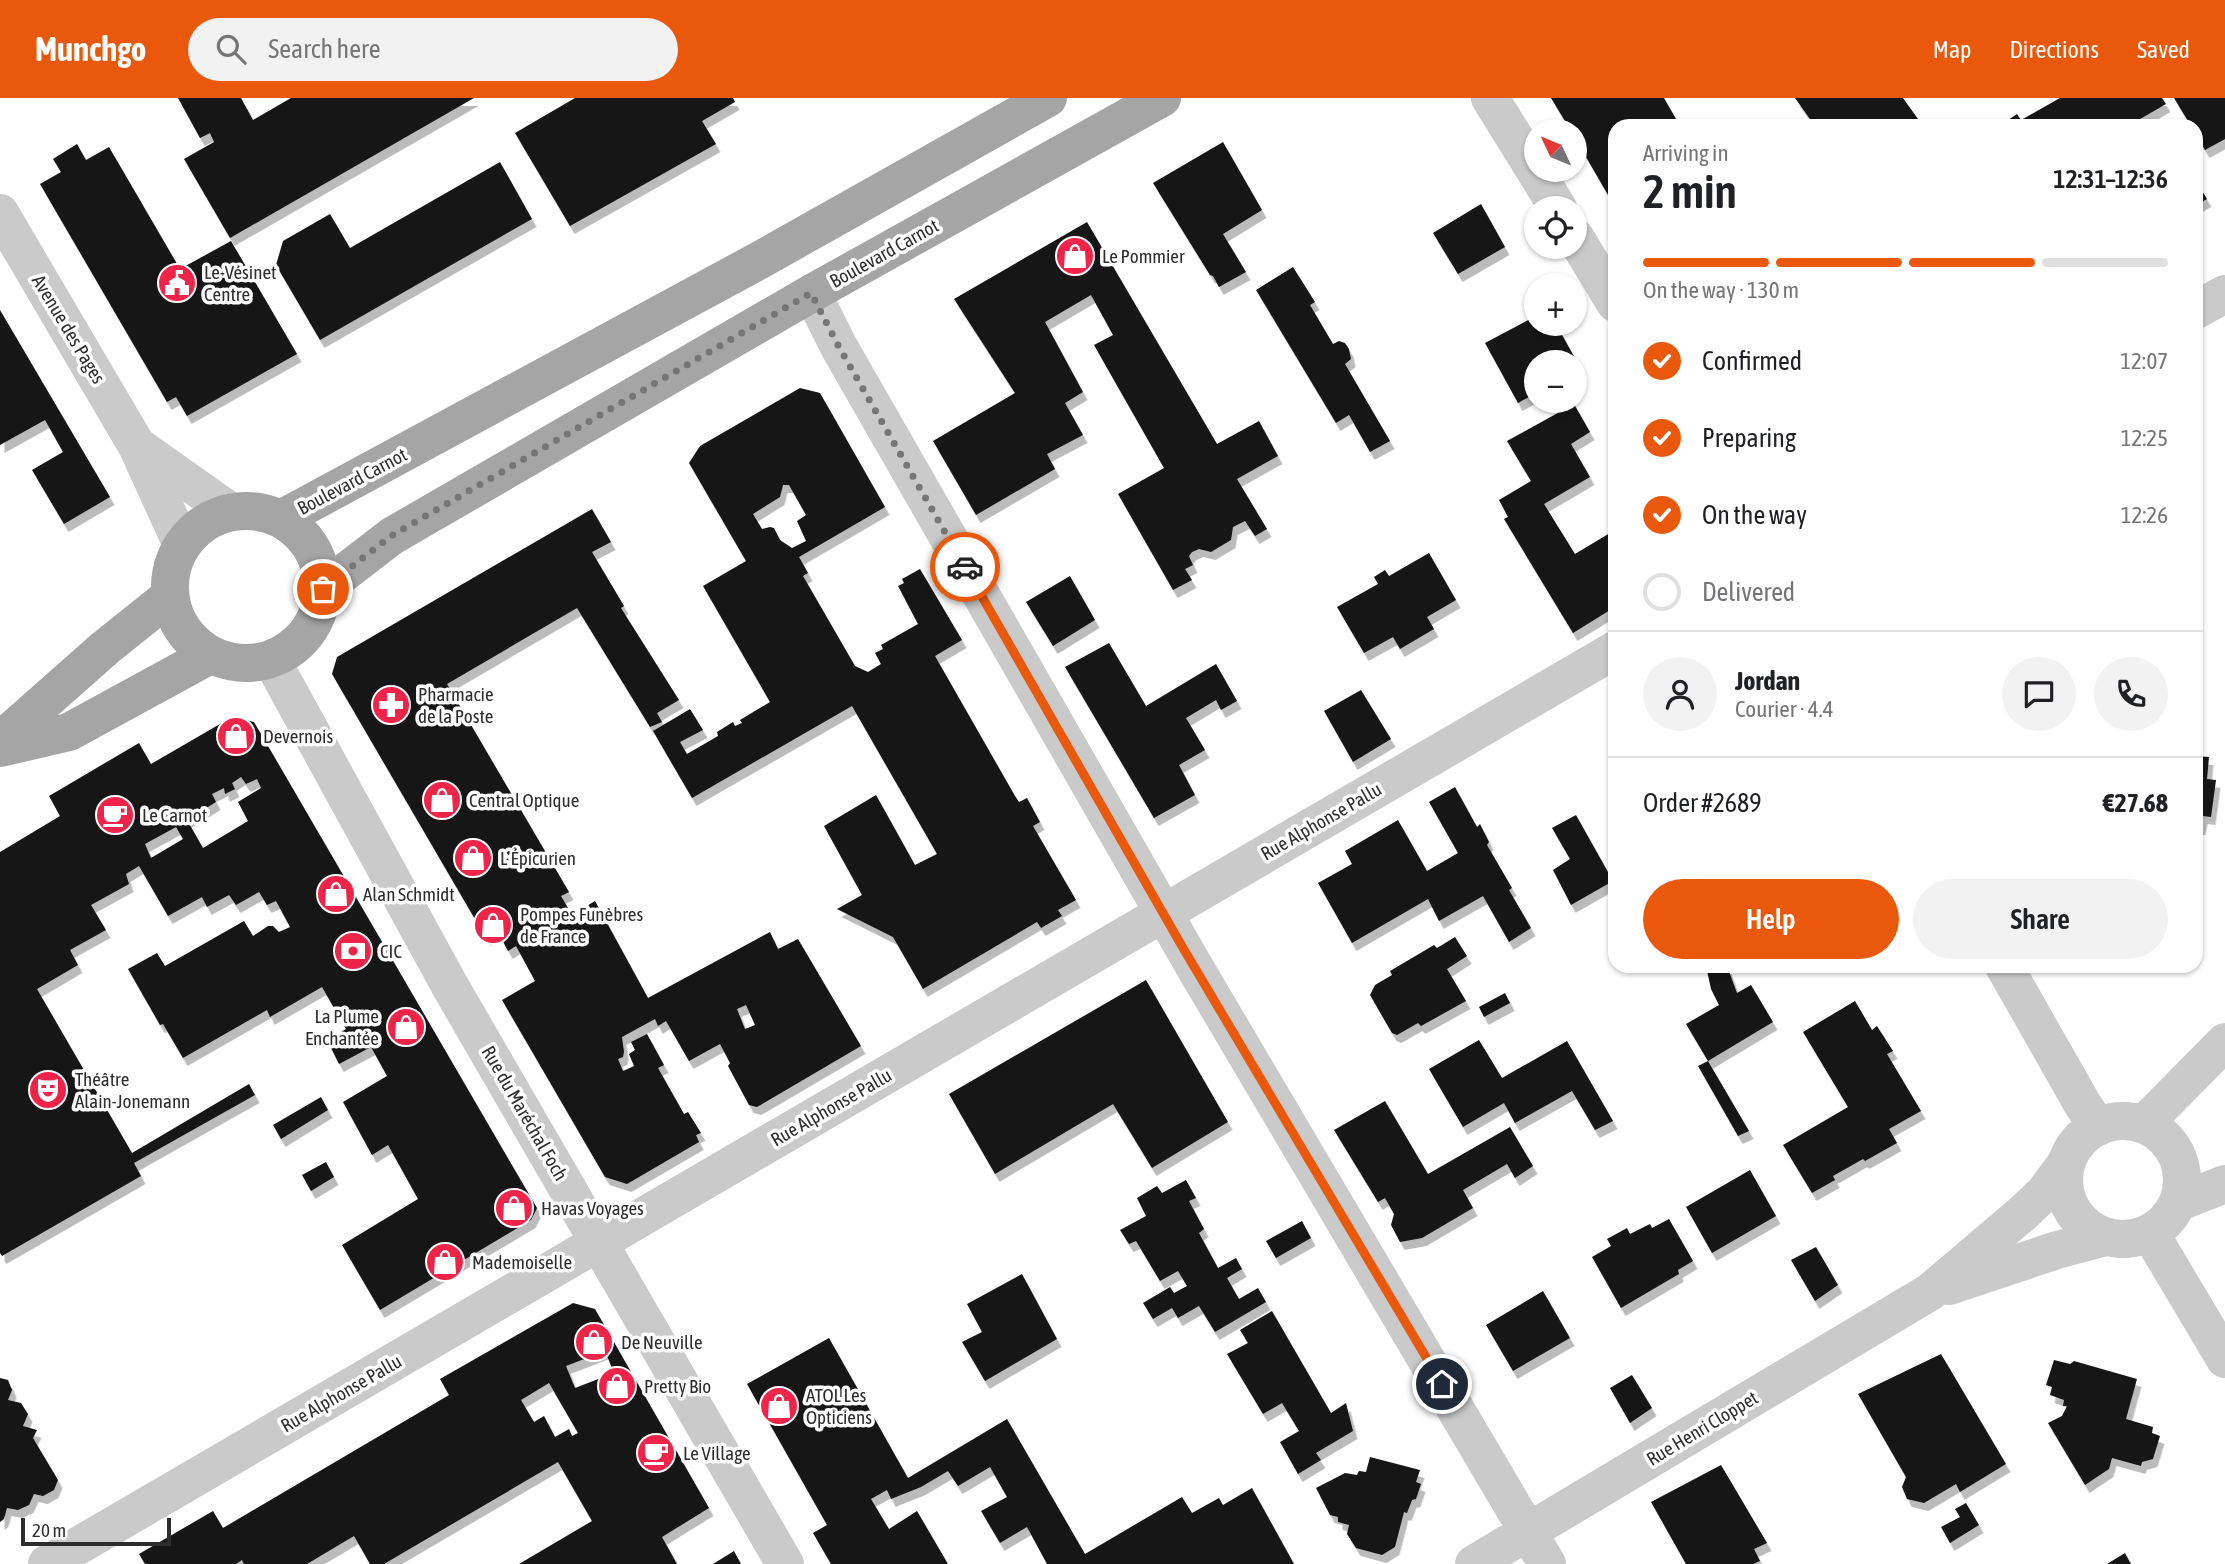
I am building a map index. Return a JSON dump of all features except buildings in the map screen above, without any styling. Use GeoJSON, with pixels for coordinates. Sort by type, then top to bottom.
{"type":"FeatureCollection","features":[{"type":"Feature","properties":{"kind":"main road","name":"Boulevard Carnot"},"geometry":{"type":"LineString","coordinates":[[281,519],[760,260],[1048,98]]}},
{"type":"Feature","properties":{"kind":"main road","name":"Boulevard Carnot"},"geometry":{"type":"LineString","coordinates":[[323,589],[391,536],[811,293],[1162,98]]}},
{"type":"Feature","properties":{"kind":"main road"},"geometry":{"type":"LineString","coordinates":[[231,512],[257,512],[281,519],[304,537],[318,561],[323,589],[317,616],[302,639],[271,659],[245,664],[210,655],[190,640],[177,620],[170,596],[175,561],[182,545],[204,524],[231,512]]}},
{"type":"Feature","properties":{"kind":"main road"},"geometry":{"type":"LineString","coordinates":[[0,741],[105,648],[170,596]]}},
{"type":"Feature","properties":{"kind":"main road"},"geometry":{"type":"LineString","coordinates":[[0,748],[69,732],[210,655]]}},
{"type":"Feature","properties":{"kind":"street"},"geometry":{"type":"LineString","coordinates":[[1490,98],[1551,196]]}},
{"type":"Feature","properties":{"kind":"street","name":"Avenue des Pages"},"geometry":{"type":"LineString","coordinates":[[0,213],[137,446],[182,545]]}},
{"type":"Feature","properties":{"kind":"street"},"geometry":{"type":"LineString","coordinates":[[1587,257],[1608,291]]}},
{"type":"Feature","properties":{"kind":"street"},"geometry":{"type":"LineString","coordinates":[[811,293],[846,359],[1163,912],[1539,1548]]}},
{"type":"Feature","properties":{"kind":"street"},"geometry":{"type":"LineString","coordinates":[[2203,306],[2225,294]]}},
{"type":"Feature","properties":{"kind":"street","name":"Avenue des Pages"},"geometry":{"type":"LineString","coordinates":[[137,446],[231,512]]}},
{"type":"Feature","properties":{"kind":"street","name":"Rue Alphonse Pallu"},"geometry":{"type":"LineString","coordinates":[[47,1564],[1608,654]]}},
{"type":"Feature","properties":{"kind":"street","name":"Rue du Maréchal Foch"},"geometry":{"type":"LineString","coordinates":[[271,659],[450,986],[785,1564]]}},
{"type":"Feature","properties":{"kind":"street"},"geometry":{"type":"LineString","coordinates":[[2008,973],[2098,1127]]}},
{"type":"Feature","properties":{"kind":"street"},"geometry":{"type":"LineString","coordinates":[[2144,1124],[2225,1042]]}},
{"type":"Feature","properties":{"kind":"street"},"geometry":{"type":"LineString","coordinates":[[2121,1121],[2144,1124],[2164,1137],[2178,1156],[2183,1178],[2179,1202],[2167,1220],[2151,1233],[2128,1240],[2106,1237],[2085,1225],[2070,1207],[2064,1185],[2067,1162],[2079,1141],[2098,1127],[2121,1121]]}},
{"type":"Feature","properties":{"kind":"street","name":"Rue Henri Cloppet"},"geometry":{"type":"LineString","coordinates":[[1474,1564],[1539,1548],[1930,1292],[2031,1206],[2067,1162]]}},
{"type":"Feature","properties":{"kind":"street"},"geometry":{"type":"LineString","coordinates":[[2179,1202],[2225,1184]]}},
{"type":"Feature","properties":{"kind":"street"},"geometry":{"type":"LineString","coordinates":[[2151,1233],[2225,1359]]}},
{"type":"Feature","properties":{"kind":"street","name":"Rue Henri Cloppet"},"geometry":{"type":"LineString","coordinates":[[1930,1292],[2057,1250],[2106,1237]]}},
{"type":"Feature","properties":{"kind":"way so far"},"geometry":{"type":"LineString","coordinates":[[323,589],[391,536],[811,293],[965,567]]}},
{"type":"Feature","properties":{"kind":"place","name":"Le Pommier"},"geometry":{"type":"Point","coordinates":[1075,256]}},
{"type":"Feature","properties":{"kind":"place","name":"Le-Vésinet Centre"},"geometry":{"type":"Point","coordinates":[177,283]}},
{"type":"Feature","properties":{"kind":"place","name":"Pharmacie de la Poste"},"geometry":{"type":"Point","coordinates":[391,705]}},
{"type":"Feature","properties":{"kind":"place","name":"Devernois"},"geometry":{"type":"Point","coordinates":[236,736]}},
{"type":"Feature","properties":{"kind":"place","name":"Central Optique"},"geometry":{"type":"Point","coordinates":[442,800]}},
{"type":"Feature","properties":{"kind":"place","name":"Le Carnot"},"geometry":{"type":"Point","coordinates":[115,815]}},
{"type":"Feature","properties":{"kind":"place","name":"L’Épicurien"},"geometry":{"type":"Point","coordinates":[473,858]}},
{"type":"Feature","properties":{"kind":"place","name":"Alan Schmidt"},"geometry":{"type":"Point","coordinates":[336,894]}},
{"type":"Feature","properties":{"kind":"place","name":"Pompes Funèbres de France"},"geometry":{"type":"Point","coordinates":[493,925]}},
{"type":"Feature","properties":{"kind":"place","name":"CIC"},"geometry":{"type":"Point","coordinates":[353,951]}},
{"type":"Feature","properties":{"kind":"place","name":"La Plume Enchantée"},"geometry":{"type":"Point","coordinates":[406,1027]}},
{"type":"Feature","properties":{"kind":"place","name":"Théâtre Alain-Jonemann"},"geometry":{"type":"Point","coordinates":[48,1090]}},
{"type":"Feature","properties":{"kind":"place","name":"Havas Voyages"},"geometry":{"type":"Point","coordinates":[514,1208]}},
{"type":"Feature","properties":{"kind":"place","name":"Mademoiselle"},"geometry":{"type":"Point","coordinates":[445,1262]}},
{"type":"Feature","properties":{"kind":"place","name":"De Neuville"},"geometry":{"type":"Point","coordinates":[594,1342]}},
{"type":"Feature","properties":{"kind":"place","name":"Pretty Bio"},"geometry":{"type":"Point","coordinates":[617,1386]}},
{"type":"Feature","properties":{"kind":"place","name":"ATOL Les Opticiens"},"geometry":{"type":"Point","coordinates":[779,1406]}},
{"type":"Feature","properties":{"kind":"place","name":"Le Village"},"geometry":{"type":"Point","coordinates":[656,1453]}},
{"type":"Feature","properties":{"kind":"route"},"geometry":{"type":"LineString","coordinates":[[965,567],[1183,948],[1442,1384]]}}]}
